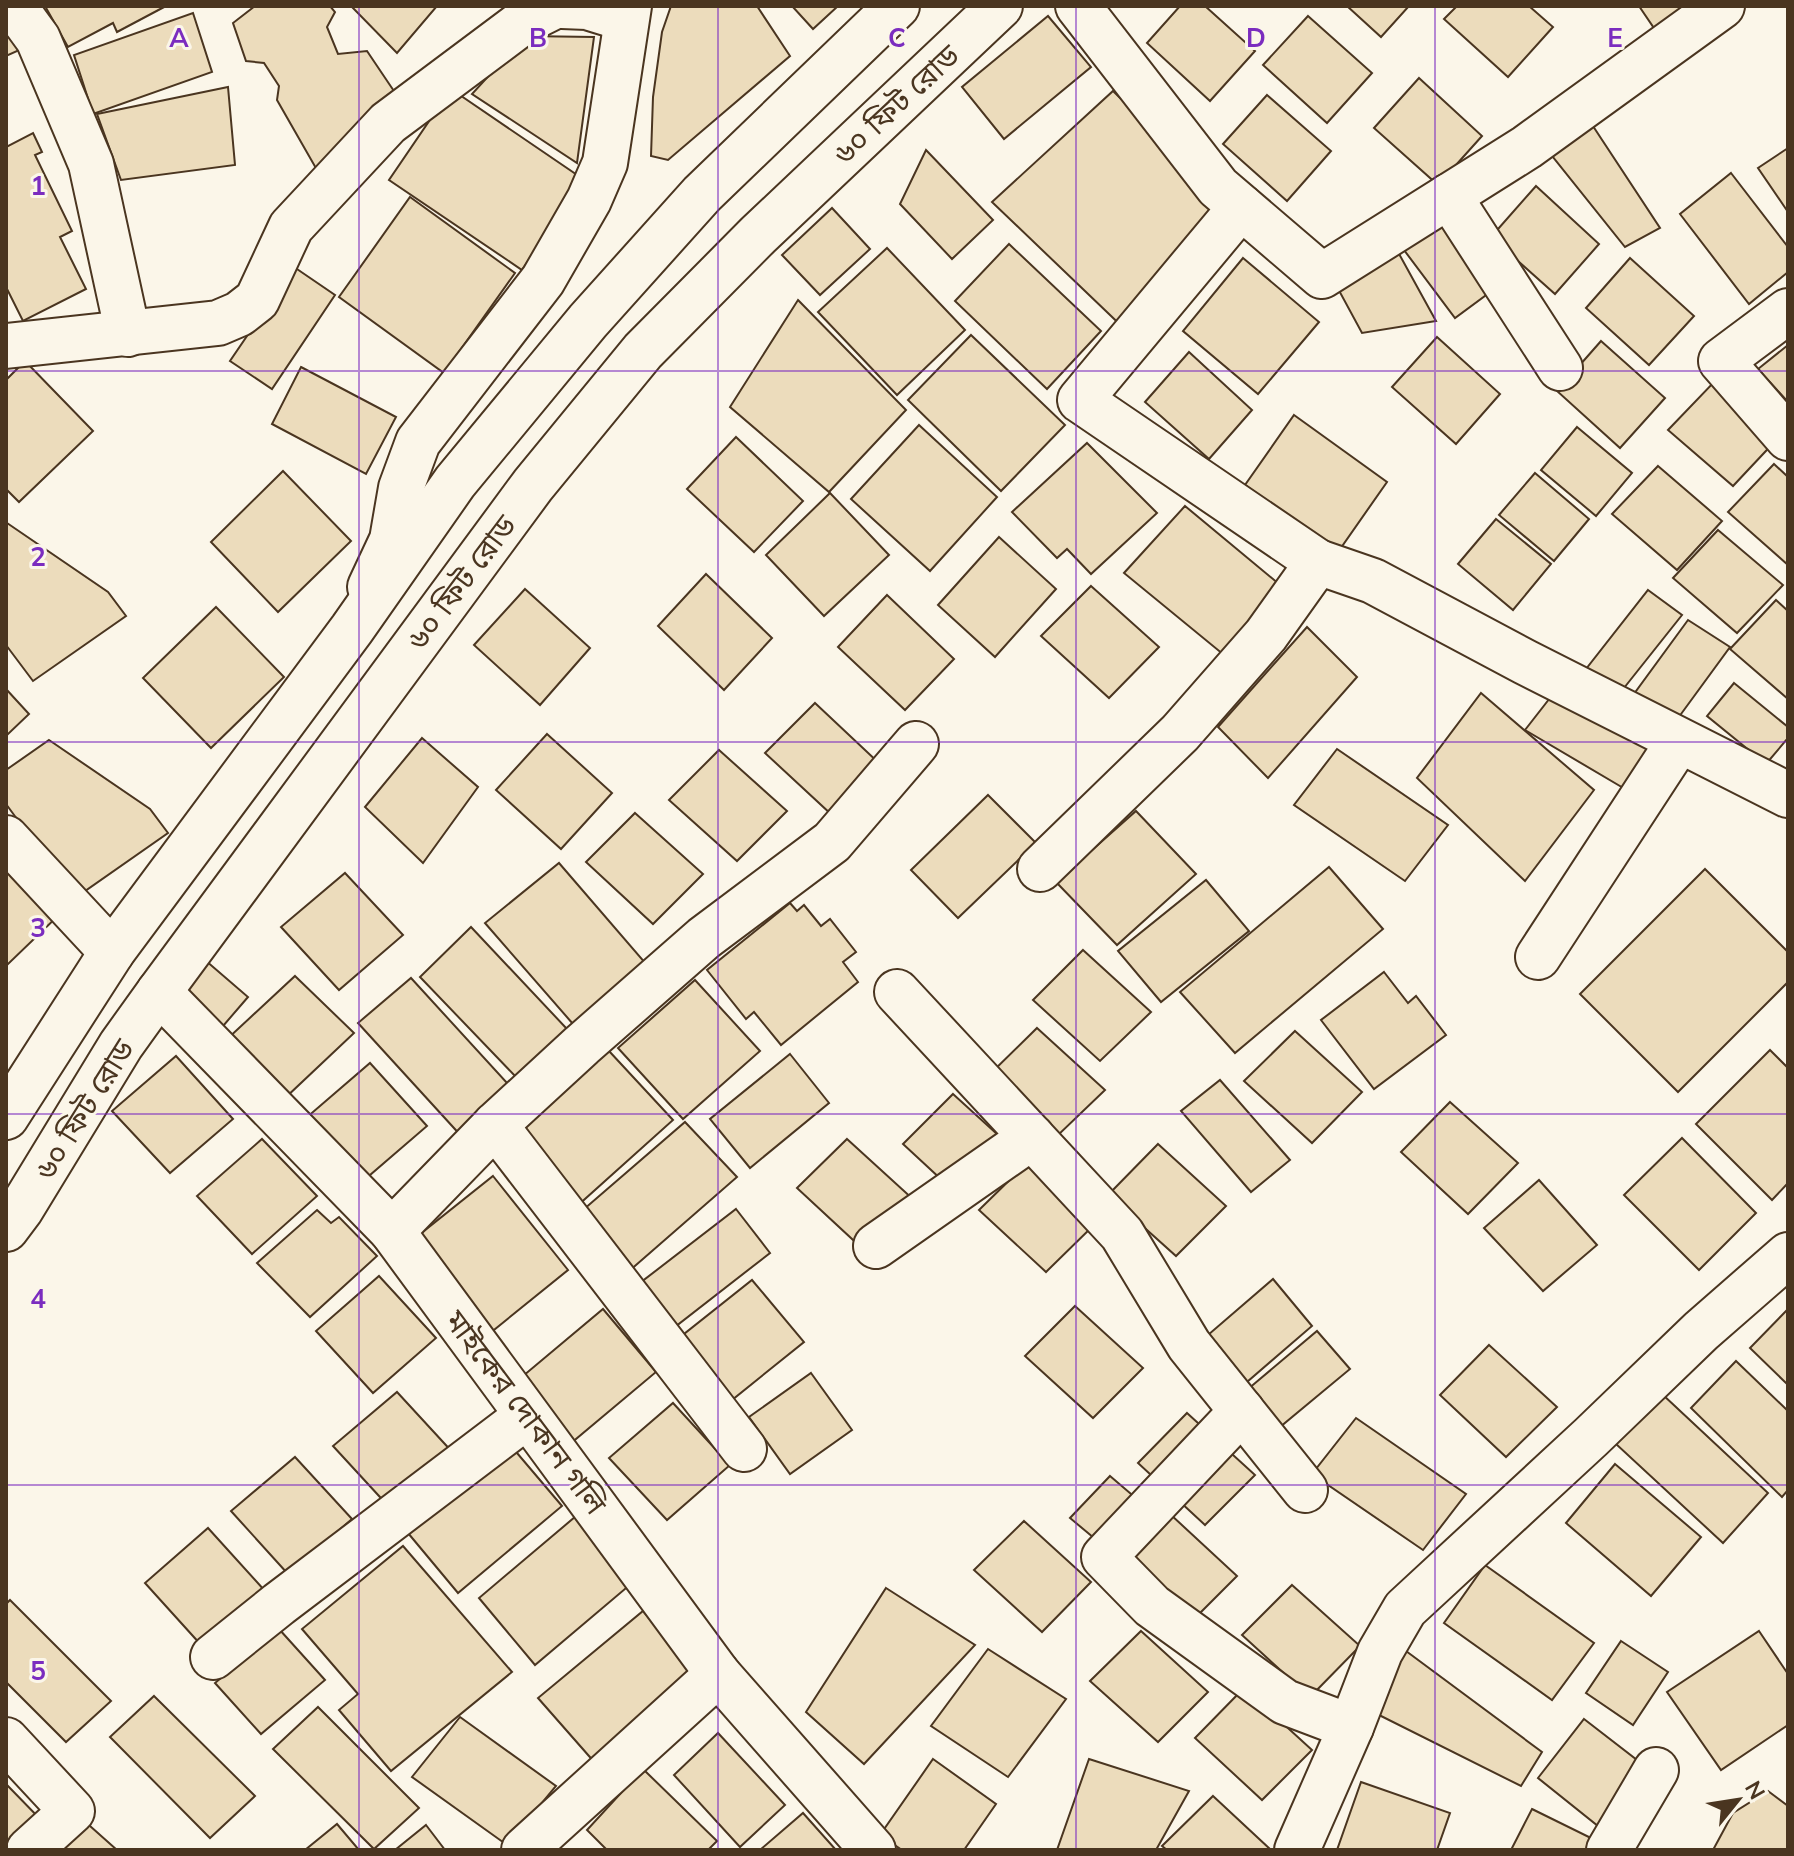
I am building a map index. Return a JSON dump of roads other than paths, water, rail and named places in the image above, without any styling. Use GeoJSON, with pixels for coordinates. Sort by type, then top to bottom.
{"type":"FeatureCollection","features":[{"type":"Feature","properties":{"kind":"street"},"geometry":{"type":"LineString","coordinates":[[14,6],[38,39],[91,164],[128,334]]}},
{"type":"Feature","properties":{"kind":"street"},"geometry":{"type":"LineString","coordinates":[[6,346],[218,323],[239,314],[257,300],[291,227],[388,123],[523,22],[555,6]]}},
{"type":"Feature","properties":{"kind":"street"},"geometry":{"type":"LineString","coordinates":[[352,629],[392,540],[401,488],[418,442],[543,280],[589,200],[605,163],[628,12],[562,6]]}},
{"type":"Feature","properties":{"kind":"street","name":"৬০ ফিট রোড"},"geometry":{"type":"LineString","coordinates":[[6,1117],[112,952],[352,629],[455,482],[588,321],[702,194],[897,6]]}},
{"type":"Feature","properties":{"kind":"street","name":"৬০ ফিট রোড"},"geometry":{"type":"LineString","coordinates":[[6,1229],[121,1045],[533,485],[643,351],[758,235],[1000,6]]}},
{"type":"Feature","properties":{"kind":"street"},"geometry":{"type":"LineString","coordinates":[[1078,6],[1218,187],[1322,276],[1527,147],[1722,6]]}},
{"type":"Feature","properties":{"kind":"street"},"geometry":{"type":"LineString","coordinates":[[1449,196],[1560,368]]}},
{"type":"Feature","properties":{"kind":"street"},"geometry":{"type":"LineString","coordinates":[[1241,207],[1080,400],[1318,562],[1373,581],[1788,795]]}},
{"type":"Feature","properties":{"kind":"street"},"geometry":{"type":"LineString","coordinates":[[1788,311],[1721,361],[1788,438]]}},
{"type":"Feature","properties":{"kind":"street"},"geometry":{"type":"LineString","coordinates":[[1040,869],[1180,733],[1266,635],[1318,562]]}},
{"type":"Feature","properties":{"kind":"street"},"geometry":{"type":"LineString","coordinates":[[1538,957],[1679,741]]}},
{"type":"Feature","properties":{"kind":"street"},"geometry":{"type":"LineString","coordinates":[[392,1231],[495,1125],[704,938],[832,842],[916,744]]}},
{"type":"Feature","properties":{"kind":"street","name":"মাইকের দোকান গলি"},"geometry":{"type":"LineString","coordinates":[[6,838],[112,952],[159,992],[392,1231],[718,1674],[873,1850]]}},
{"type":"Feature","properties":{"kind":"street"},"geometry":{"type":"LineString","coordinates":[[897,992],[1122,1234],[1189,1345],[1305,1490]]}},
{"type":"Feature","properties":{"kind":"street"},"geometry":{"type":"LineString","coordinates":[[495,1125],[744,1449]]}},
{"type":"Feature","properties":{"kind":"street"},"geometry":{"type":"LineString","coordinates":[[876,1246],[1032,1137]]}},
{"type":"Feature","properties":{"kind":"street"},"geometry":{"type":"LineString","coordinates":[[1297,1850],[1380,1652],[1405,1609],[1701,1331],[1788,1255]]}},
{"type":"Feature","properties":{"kind":"street"},"geometry":{"type":"LineString","coordinates":[[1242,1411],[1104,1557],[1152,1606],[1285,1702],[1351,1727]]}},
{"type":"Feature","properties":{"kind":"street"},"geometry":{"type":"LineString","coordinates":[[213,1657],[527,1416]]}},
{"type":"Feature","properties":{"kind":"street"},"geometry":{"type":"LineString","coordinates":[[524,1850],[718,1674]]}},
{"type":"Feature","properties":{"kind":"street"},"geometry":{"type":"LineString","coordinates":[[6,1740],[72,1811],[29,1850]]}},
{"type":"Feature","properties":{"kind":"street"},"geometry":{"type":"LineString","coordinates":[[1609,1850],[1656,1770]]}}]}
